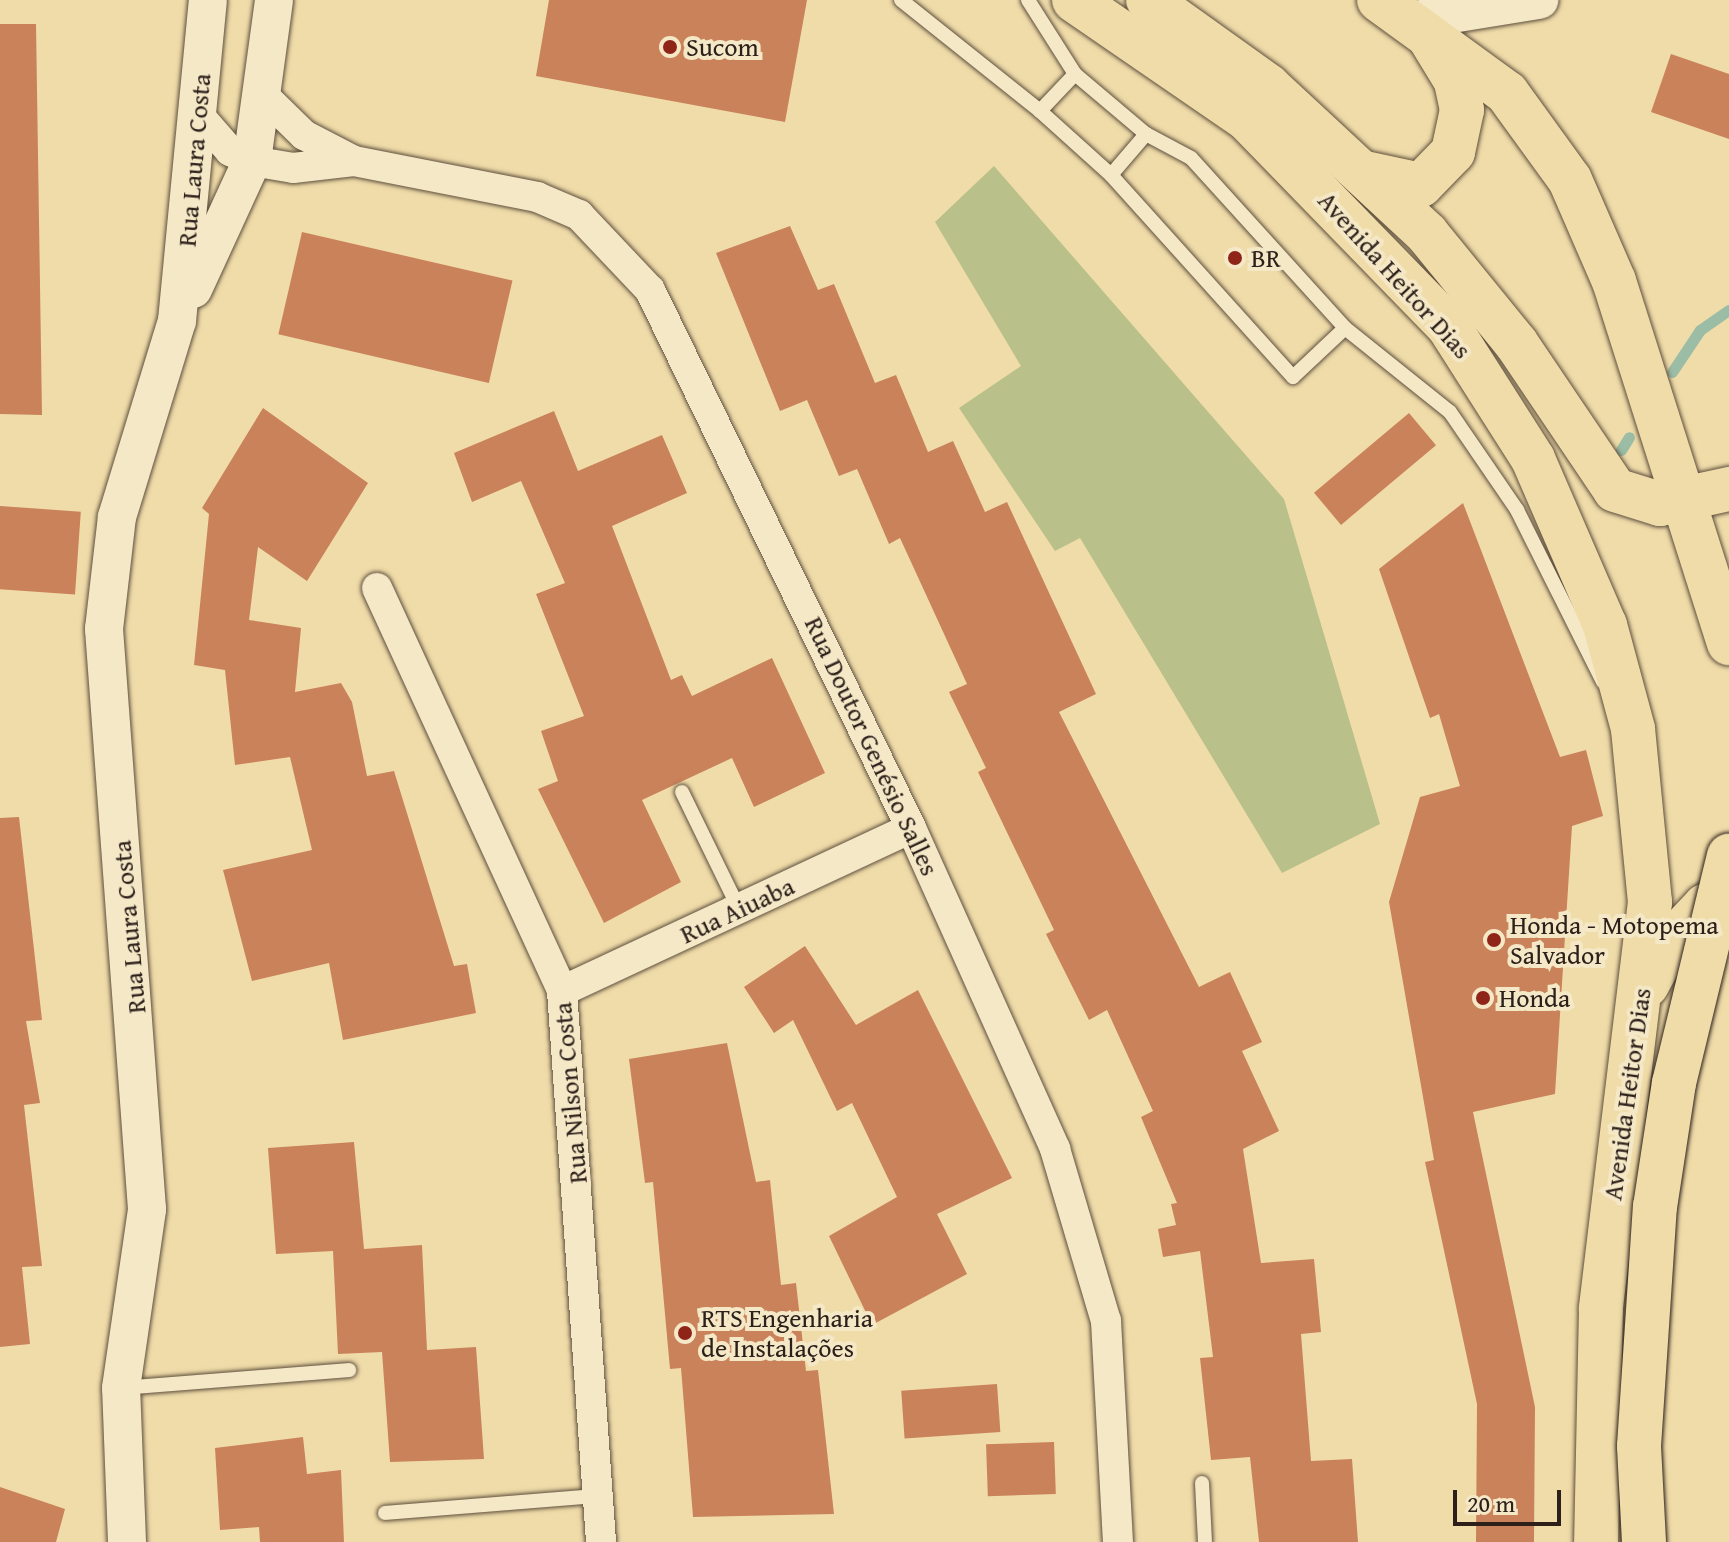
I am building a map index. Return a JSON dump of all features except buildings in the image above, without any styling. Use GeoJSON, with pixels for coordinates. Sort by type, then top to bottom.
{"type":"FeatureCollection","features":[{"type":"Feature","properties":{"kind":"main road","name":"Avenida Heitor Dias"},"geometry":{"type":"LineString","coordinates":[[1074,0],[1246,118],[1449,327],[1495,392],[1573,542],[1633,729],[1649,888],[1642,994],[1601,1309],[1596,1542]]}},
{"type":"Feature","properties":{"kind":"main road"},"geometry":{"type":"LineString","coordinates":[[1148,0],[1268,86],[1365,173],[1471,282],[1615,490],[1679,502],[1729,489]]}},
{"type":"Feature","properties":{"kind":"main road"},"geometry":{"type":"LineString","coordinates":[[1365,173],[1403,187],[1421,185],[1453,152],[1462,110],[1456,81],[1397,10]]}},
{"type":"Feature","properties":{"kind":"main road"},"geometry":{"type":"LineString","coordinates":[[1397,10],[1507,93],[1570,180],[1614,281],[1679,502],[1729,643]]}},
{"type":"Feature","properties":{"kind":"main road"},"geometry":{"type":"LineString","coordinates":[[1644,1542],[1639,1446],[1655,1207],[1674,1083],[1729,856]]}},
{"type":"Feature","properties":{"kind":"main road"},"geometry":{"type":"LineString","coordinates":[[1642,994],[1670,943],[1705,906],[1729,894]]}},
{"type":"Feature","properties":{"kind":"street","name":"Rua Laura Costa"},"geometry":{"type":"LineString","coordinates":[[177,321],[208,0]]}},
{"type":"Feature","properties":{"kind":"street","name":"Rua Laura Costa"},"geometry":{"type":"LineString","coordinates":[[127,1542],[121,1388],[147,1209],[104,629],[117,517],[177,321],[252,161],[274,0]]}},
{"type":"Feature","properties":{"kind":"street"},"geometry":{"type":"LineString","coordinates":[[1397,10],[1539,0]]}},
{"type":"Feature","properties":{"kind":"street","name":"Rua Doutor Genésio Salles"},"geometry":{"type":"LineString","coordinates":[[261,93],[304,135],[354,161],[537,197],[579,215],[614,246],[683,346],[1014,1050],[1090,1247],[1106,1321],[1118,1542]]}},
{"type":"Feature","properties":{"kind":"street","name":"Rua Doutor Genésio Salles"},"geometry":{"type":"LineString","coordinates":[[197,113],[230,151],[252,161],[293,168],[354,161]]}},
{"type":"Feature","properties":{"kind":"street","name":"Rua Nilson Costa"},"geometry":{"type":"LineString","coordinates":[[377,588],[562,991],[601,1542]]}},
{"type":"Feature","properties":{"kind":"street","name":"Rua Aiuaba"},"geometry":{"type":"LineString","coordinates":[[562,991],[911,828]]}},
{"type":"Feature","properties":{"kind":"lane"},"geometry":{"type":"LineString","coordinates":[[901,0],[1040,111],[1111,175],[1293,377],[1345,328]]}},
{"type":"Feature","properties":{"kind":"lane"},"geometry":{"type":"LineString","coordinates":[[1028,0],[1075,74],[1146,134],[1191,158],[1345,328],[1411,375],[1483,455],[1590,663],[1633,729]]}},
{"type":"Feature","properties":{"kind":"lane"},"geometry":{"type":"LineString","coordinates":[[1040,111],[1075,74]]}},
{"type":"Feature","properties":{"kind":"lane"},"geometry":{"type":"LineString","coordinates":[[1111,175],[1146,134]]}},
{"type":"Feature","properties":{"kind":"lane"},"geometry":{"type":"LineString","coordinates":[[682,792],[739,909]]}},
{"type":"Feature","properties":{"kind":"lane"},"geometry":{"type":"LineString","coordinates":[[121,1388],[349,1370]]}},
{"type":"Feature","properties":{"kind":"lane"},"geometry":{"type":"LineString","coordinates":[[1202,1483],[1205,1542]]}},
{"type":"Feature","properties":{"kind":"lane"},"geometry":{"type":"LineString","coordinates":[[385,1513],[598,1496]]}},
{"type":"Feature","properties":{"kind":"green space"},"geometry":{"type":"Polygon","coordinates":[[[994,166],[1284,499],[1380,824],[1282,873],[1080,538],[1055,551],[959,408],[1021,366],[935,222],[994,166]]]}},
{"type":"Feature","properties":{"kind":"waterway"},"geometry":{"type":"LineString","coordinates":[[1672,372],[1700,330],[1729,310]]}},
{"type":"Feature","properties":{"kind":"waterway"},"geometry":{"type":"LineString","coordinates":[[1621,450],[1629,437]]}},
{"type":"Feature","properties":{"kind":"place","name":"Sucom"},"geometry":{"type":"Point","coordinates":[670,47]}},
{"type":"Feature","properties":{"kind":"place","name":"BR"},"geometry":{"type":"Point","coordinates":[1235,258]}},
{"type":"Feature","properties":{"kind":"place","name":"Honda - Motopema Salvador"},"geometry":{"type":"Point","coordinates":[1494,940]}},
{"type":"Feature","properties":{"kind":"place","name":"Honda"},"geometry":{"type":"Point","coordinates":[1483,998]}},
{"type":"Feature","properties":{"kind":"place","name":"RTS Engenharia de Instalações"},"geometry":{"type":"Point","coordinates":[685,1333]}}]}
